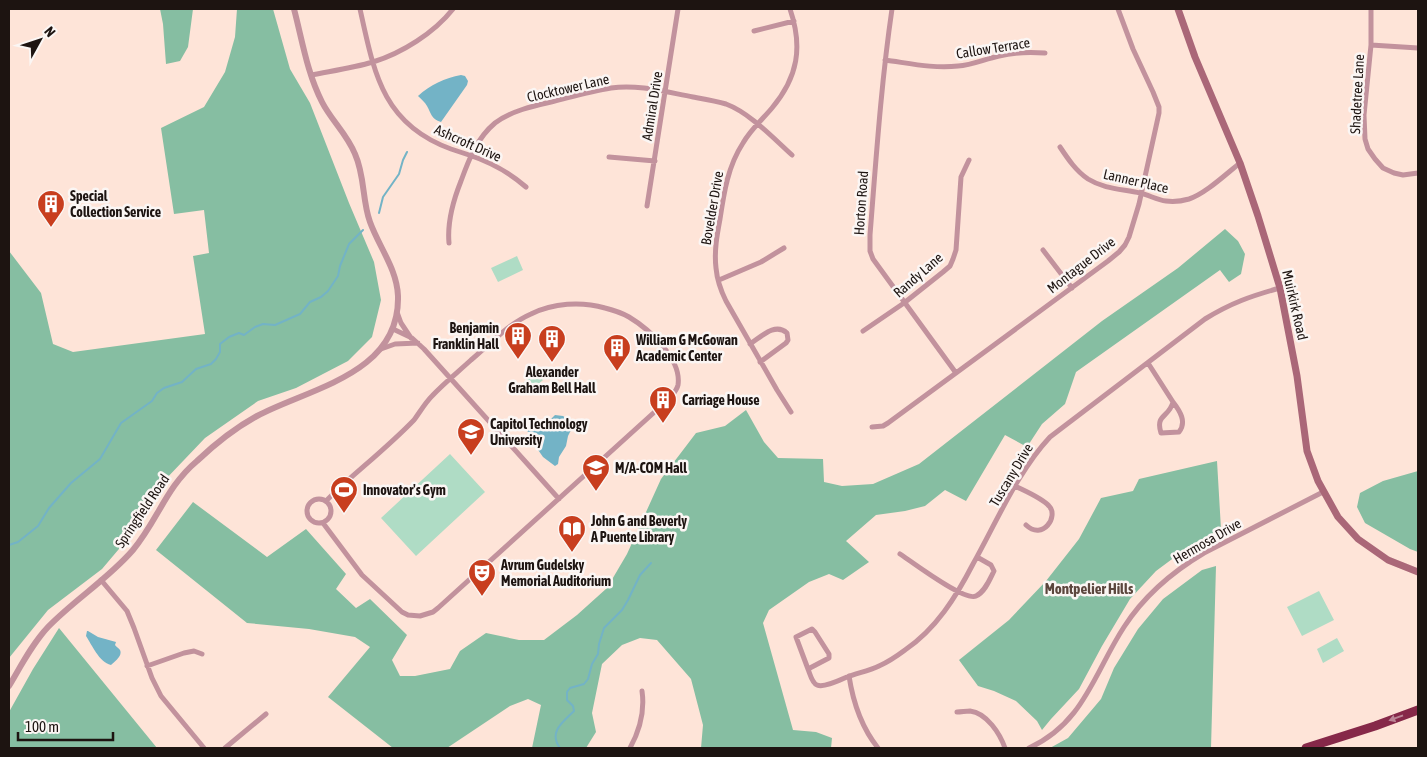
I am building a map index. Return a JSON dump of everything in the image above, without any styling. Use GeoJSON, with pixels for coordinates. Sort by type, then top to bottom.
{"type":"FeatureCollection","features":[{"type":"Feature","properties":{"kind":"highway"},"geometry":{"type":"LineString","coordinates":[[1306,748],[1418,710]]}},
{"type":"Feature","properties":{"kind":"main road","name":"Muirkirk Road"},"geometry":{"type":"LineString","coordinates":[[1178,9],[1195,57],[1240,164],[1280,288],[1297,376],[1307,450],[1314,474],[1338,517],[1358,539],[1388,560],[1418,572]]}},
{"type":"Feature","properties":{"kind":"street","name":"Springfield Road"},"geometry":{"type":"LineString","coordinates":[[9,686],[41,634],[124,559],[139,542],[171,489],[183,474],[218,442],[255,417],[312,393],[352,373],[369,361],[380,349],[392,329],[397,312],[398,292],[395,277],[368,218],[358,162],[352,145],[324,105],[311,75],[294,9]]}},
{"type":"Feature","properties":{"kind":"street","name":"Ashcroft Drive"},"geometry":{"type":"LineString","coordinates":[[360,9],[378,81],[406,123],[415,131],[435,142],[471,155],[511,175],[526,187]]}},
{"type":"Feature","properties":{"kind":"street"},"geometry":{"type":"LineString","coordinates":[[311,75],[372,62],[390,55],[412,43],[442,22],[453,9]]}},
{"type":"Feature","properties":{"kind":"street","name":"Admiral Drive"},"geometry":{"type":"LineString","coordinates":[[647,206],[678,9]]}},
{"type":"Feature","properties":{"kind":"street","name":"Bovelder Drive"},"geometry":{"type":"LineString","coordinates":[[790,9],[798,49],[793,73],[779,100],[750,132],[737,153],[726,183],[716,239],[716,257],[719,280],[726,301],[791,412]]}},
{"type":"Feature","properties":{"kind":"street","name":"Horton Road"},"geometry":{"type":"LineString","coordinates":[[892,9],[877,134],[870,244],[873,260],[956,373]]}},
{"type":"Feature","properties":{"kind":"street","name":"Montague Drive"},"geometry":{"type":"LineString","coordinates":[[872,427],[883,426],[888,423],[1108,261],[1125,245],[1134,224],[1158,120],[1158,108],[1118,9]]}},
{"type":"Feature","properties":{"kind":"street","name":"Shadetree Lane"},"geometry":{"type":"LineString","coordinates":[[1371,9],[1371,46],[1364,115],[1365,139],[1368,149],[1383,168],[1404,175],[1418,173]]}},
{"type":"Feature","properties":{"kind":"street"},"geometry":{"type":"LineString","coordinates":[[754,30],[794,22]]}},
{"type":"Feature","properties":{"kind":"street"},"geometry":{"type":"LineString","coordinates":[[1371,46],[1418,48]]}},
{"type":"Feature","properties":{"kind":"street","name":"Callow Terrace"},"geometry":{"type":"LineString","coordinates":[[885,60],[920,65],[956,66],[1017,53],[1045,53]]}},
{"type":"Feature","properties":{"kind":"street","name":"Clocktower Lane"},"geometry":{"type":"LineString","coordinates":[[449,243],[448,232],[452,206],[476,145],[486,132],[506,116],[538,105],[611,88],[640,88],[664,91],[727,105],[757,124],[792,155]]}},
{"type":"Feature","properties":{"kind":"street","name":"Lanner Place"},"geometry":{"type":"LineString","coordinates":[[1060,147],[1074,167],[1088,179],[1107,187],[1141,193],[1165,201],[1190,199],[1200,194],[1240,164]]}},
{"type":"Feature","properties":{"kind":"street"},"geometry":{"type":"LineString","coordinates":[[609,157],[655,161]]}},
{"type":"Feature","properties":{"kind":"street","name":"Randy Lane"},"geometry":{"type":"LineString","coordinates":[[863,331],[904,303],[950,266],[956,250],[961,177],[969,160]]}},
{"type":"Feature","properties":{"kind":"street"},"geometry":{"type":"LineString","coordinates":[[719,280],[761,262],[784,248]]}},
{"type":"Feature","properties":{"kind":"street"},"geometry":{"type":"LineString","coordinates":[[1043,250],[1072,288]]}},
{"type":"Feature","properties":{"kind":"street","name":"Tuscany Drive"},"geometry":{"type":"LineString","coordinates":[[808,669],[813,682],[817,685],[823,685],[879,666],[917,641],[938,620],[958,593],[1015,486],[1031,459],[1050,437],[1205,319],[1226,306],[1280,288]]}},
{"type":"Feature","properties":{"kind":"street"},"geometry":{"type":"LineString","coordinates":[[323,523],[367,581],[402,612],[408,615],[420,616],[433,612],[670,398],[676,390],[678,379],[674,363],[658,341],[635,321],[613,310],[583,304],[556,306],[537,311],[515,323],[432,396],[408,426],[326,501]]}},
{"type":"Feature","properties":{"kind":"street"},"geometry":{"type":"LineString","coordinates":[[397,312],[401,323],[412,338],[560,499]]}},
{"type":"Feature","properties":{"kind":"street"},"geometry":{"type":"LineString","coordinates":[[750,344],[776,328],[787,332],[788,340],[786,343],[760,362]]}},
{"type":"Feature","properties":{"kind":"street"},"geometry":{"type":"LineString","coordinates":[[392,329],[412,338]]}},
{"type":"Feature","properties":{"kind":"street"},"geometry":{"type":"LineString","coordinates":[[380,349],[394,344],[418,343]]}},
{"type":"Feature","properties":{"kind":"street"},"geometry":{"type":"LineString","coordinates":[[1148,363],[1181,413],[1182,429],[1179,432],[1162,433],[1159,425],[1160,421],[1171,409],[1173,402]]}},
{"type":"Feature","properties":{"kind":"street"},"geometry":{"type":"LineString","coordinates":[[1015,486],[1048,504],[1053,511],[1052,517],[1044,528],[1037,531],[1030,529],[1026,525]]}},
{"type":"Feature","properties":{"kind":"street","name":"Hermosa Drive"},"geometry":{"type":"LineString","coordinates":[[1029,748],[1037,745],[1055,732],[1074,714],[1096,680],[1123,628],[1146,598],[1168,578],[1204,553],[1323,492]]}},
{"type":"Feature","properties":{"kind":"street"},"geometry":{"type":"LineString","coordinates":[[314,500],[326,501],[331,507],[331,515],[323,523],[319,524],[312,521],[309,517],[307,510],[314,500]]}},
{"type":"Feature","properties":{"kind":"street"},"geometry":{"type":"LineString","coordinates":[[900,554],[958,593],[972,597],[977,596],[984,588],[994,571],[994,567],[977,557]]}},
{"type":"Feature","properties":{"kind":"street"},"geometry":{"type":"LineString","coordinates":[[101,580],[127,611],[147,666],[161,696],[204,748]]}},
{"type":"Feature","properties":{"kind":"street"},"geometry":{"type":"LineString","coordinates":[[812,629],[829,654],[829,658],[808,669],[796,637],[812,629]]}},
{"type":"Feature","properties":{"kind":"street"},"geometry":{"type":"LineString","coordinates":[[147,666],[184,652],[202,654]]}},
{"type":"Feature","properties":{"kind":"street"},"geometry":{"type":"LineString","coordinates":[[850,676],[853,696],[862,721],[870,738],[878,748]]}},
{"type":"Feature","properties":{"kind":"street"},"geometry":{"type":"LineString","coordinates":[[630,748],[642,719],[642,691]]}},
{"type":"Feature","properties":{"kind":"street"},"geometry":{"type":"LineString","coordinates":[[957,712],[970,711],[981,715],[998,734],[1005,748]]}},
{"type":"Feature","properties":{"kind":"street"},"geometry":{"type":"LineString","coordinates":[[225,748],[266,714]]}},
{"type":"Feature","properties":{"kind":"green space"},"geometry":{"type":"Polygon","coordinates":[[[160,9],[193,9],[188,47],[180,61],[166,64],[160,9]]]}},
{"type":"Feature","properties":{"kind":"green space"},"geometry":{"type":"Polygon","coordinates":[[[237,9],[273,9],[290,69],[310,103],[374,262],[381,300],[372,337],[348,361],[296,388],[258,401],[205,438],[163,482],[135,530],[102,569],[48,610],[9,658],[9,251],[41,293],[53,344],[73,352],[205,334],[193,256],[209,253],[204,210],[174,214],[161,128],[204,107],[225,72],[235,37],[237,9]]]}},
{"type":"Feature","properties":{"kind":"green space"},"geometry":{"type":"Polygon","coordinates":[[[1225,229],[1238,241],[1245,254],[1241,274],[1229,282],[1220,270],[1076,372],[1065,404],[1042,424],[1027,447],[1005,435],[966,501],[945,490],[925,506],[876,515],[846,541],[869,562],[843,580],[829,574],[809,582],[769,610],[763,623],[793,730],[816,732],[832,738],[831,748],[701,748],[703,725],[691,679],[657,640],[640,638],[622,645],[602,664],[592,713],[596,732],[586,748],[532,748],[541,705],[528,699],[510,706],[447,748],[393,748],[328,697],[370,647],[355,637],[309,629],[247,623],[156,550],[193,502],[267,557],[306,529],[346,574],[336,589],[356,608],[370,599],[407,635],[392,660],[400,676],[415,676],[450,669],[460,651],[486,633],[519,640],[544,640],[577,615],[607,588],[627,554],[661,479],[696,433],[725,426],[746,410],[764,442],[778,458],[823,459],[824,482],[842,486],[873,484],[919,464],[1102,321],[1178,268],[1225,229]]]}},
{"type":"Feature","properties":{"kind":"green space"},"geometry":{"type":"Polygon","coordinates":[[[517,256],[523,270],[498,282],[491,268],[517,256]]]}},
{"type":"Feature","properties":{"kind":"green space"},"geometry":{"type":"Polygon","coordinates":[[[535,372],[543,380],[528,393],[521,385],[535,372]]]}},
{"type":"Feature","properties":{"kind":"green space"},"geometry":{"type":"Polygon","coordinates":[[[450,454],[485,492],[416,556],[381,518],[450,454]]]}},
{"type":"Feature","properties":{"kind":"green space"},"geometry":{"type":"Polygon","coordinates":[[[1217,461],[1221,529],[1191,545],[1156,571],[1130,599],[1079,689],[1042,730],[1037,721],[1016,701],[978,686],[959,660],[1009,620],[1046,581],[1079,539],[1101,498],[1133,491],[1139,479],[1217,461]]]}},
{"type":"Feature","properties":{"kind":"green space"},"geometry":{"type":"Polygon","coordinates":[[[1418,471],[1418,552],[1365,523],[1357,507],[1360,493],[1383,481],[1418,471]]]}},
{"type":"Feature","properties":{"kind":"green space"},"geometry":{"type":"Polygon","coordinates":[[[1216,566],[1211,748],[1050,748],[1068,738],[1101,699],[1114,668],[1138,629],[1163,599],[1202,570],[1216,566]]]}},
{"type":"Feature","properties":{"kind":"green space"},"geometry":{"type":"Polygon","coordinates":[[[1319,591],[1334,620],[1302,636],[1287,607],[1319,591]]]}},
{"type":"Feature","properties":{"kind":"green space"},"geometry":{"type":"Polygon","coordinates":[[[59,628],[157,748],[9,748],[9,712],[59,628]]]}},
{"type":"Feature","properties":{"kind":"green space"},"geometry":{"type":"Polygon","coordinates":[[[1337,638],[1344,651],[1323,663],[1317,649],[1337,638]]]}},
{"type":"Feature","properties":{"kind":"water"},"geometry":{"type":"Polygon","coordinates":[[[461,75],[465,76],[468,81],[467,85],[441,122],[438,121],[418,96],[438,82],[461,75]]]}},
{"type":"Feature","properties":{"kind":"water"},"geometry":{"type":"Polygon","coordinates":[[[555,415],[563,416],[572,422],[572,428],[566,446],[559,457],[558,464],[555,466],[543,457],[534,444],[528,443],[527,438],[530,433],[527,431],[530,428],[535,429],[547,423],[549,418],[551,419],[555,415]]]}},
{"type":"Feature","properties":{"kind":"water"},"geometry":{"type":"Polygon","coordinates":[[[87,631],[98,637],[116,642],[115,645],[121,652],[118,659],[111,665],[103,660],[96,653],[86,636],[87,631]]]}},
{"type":"Feature","properties":{"kind":"waterway"},"geometry":{"type":"LineString","coordinates":[[379,213],[383,197],[399,174],[407,152]]}},
{"type":"Feature","properties":{"kind":"waterway"},"geometry":{"type":"LineString","coordinates":[[9,545],[18,542],[38,526],[49,508],[71,483],[100,459],[121,423],[152,401],[157,393],[164,388],[182,382],[196,369],[211,364],[220,352],[220,344],[229,337],[239,333],[244,335],[263,324],[275,325],[300,314],[310,302],[328,291],[338,276],[349,244],[363,230]]}},
{"type":"Feature","properties":{"kind":"waterway"},"geometry":{"type":"LineString","coordinates":[[560,748],[556,732],[574,711],[573,706],[567,700],[567,692],[570,688],[584,684],[588,679],[592,664],[598,654],[604,628],[622,610],[640,575],[651,563]]}},
{"type":"Feature","properties":{"kind":"place","name":"Special Collection Service"},"geometry":{"type":"Point","coordinates":[51,228]}},
{"type":"Feature","properties":{"kind":"place","name":"Benjamin Franklin Hall"},"geometry":{"type":"Point","coordinates":[518,360]}},
{"type":"Feature","properties":{"kind":"place","name":"Alexander Graham Bell Hall"},"geometry":{"type":"Point","coordinates":[552,363]}},
{"type":"Feature","properties":{"kind":"place","name":"William G McGowan Academic Center"},"geometry":{"type":"Point","coordinates":[617,372]}},
{"type":"Feature","properties":{"kind":"place","name":"Carriage House"},"geometry":{"type":"Point","coordinates":[663,424]}},
{"type":"Feature","properties":{"kind":"place","name":"Capitol Technology University"},"geometry":{"type":"Point","coordinates":[471,456]}},
{"type":"Feature","properties":{"kind":"place","name":"M/A-COM Hall"},"geometry":{"type":"Point","coordinates":[596,492]}},
{"type":"Feature","properties":{"kind":"place","name":"Innovator's Gym"},"geometry":{"type":"Point","coordinates":[344,514]}},
{"type":"Feature","properties":{"kind":"place","name":"John G and Beverly A Puente Library"},"geometry":{"type":"Point","coordinates":[572,553]}},
{"type":"Feature","properties":{"kind":"place","name":"Avrum Gudelsky Memorial Auditorium"},"geometry":{"type":"Point","coordinates":[482,597]}},
{"type":"Feature","properties":{"kind":"district","name":"Montpelier Hills"},"geometry":{"type":"Point","coordinates":[1089,589]}}]}
